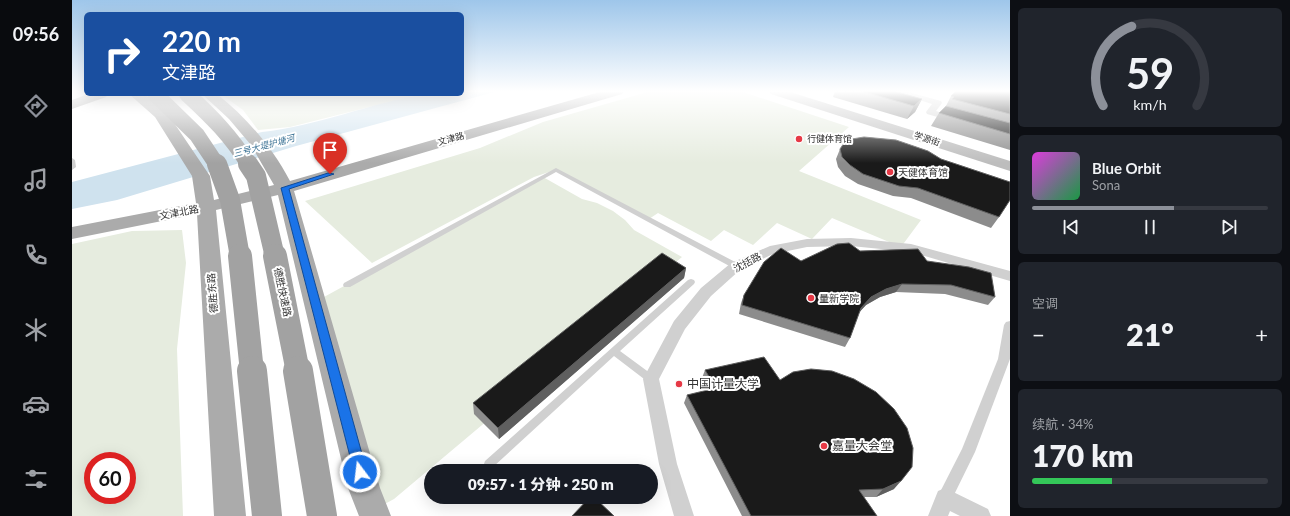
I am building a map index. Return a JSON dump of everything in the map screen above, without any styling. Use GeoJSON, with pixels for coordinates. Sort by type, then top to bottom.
{"type":"FeatureCollection","features":[{"type":"Feature","properties":{"kind":"highway"},"geometry":{"type":"LineString","coordinates":[[179,115],[208,151],[222,176],[230,200],[239,252],[267,516]]}},
{"type":"Feature","properties":{"kind":"highway","name":"德胜快速路"},"geometry":{"type":"LineString","coordinates":[[211,115],[234,141],[256,176],[266,212],[293,341],[322,516]]}},
{"type":"Feature","properties":{"kind":"main road","name":"德胜东路"},"geometry":{"type":"LineString","coordinates":[[162,115],[183,146],[204,192],[230,516]]}},
{"type":"Feature","properties":{"kind":"main road"},"geometry":{"type":"LineString","coordinates":[[234,115],[266,156],[283,183],[364,488],[375,516]]}},
{"type":"Feature","properties":{"kind":"main road","name":"文津路"},"geometry":{"type":"LineString","coordinates":[[283,183],[511,115]]}},
{"type":"Feature","properties":{"kind":"main road","name":"文津路"},"geometry":{"type":"LineString","coordinates":[[283,183],[530,115]]}},
{"type":"Feature","properties":{"kind":"main road","name":"学源街"},"geometry":{"type":"LineString","coordinates":[[853,115],[1010,164]]}},
{"type":"Feature","properties":{"kind":"main road","name":"学源街"},"geometry":{"type":"LineString","coordinates":[[860,115],[1010,164]]}},
{"type":"Feature","properties":{"kind":"main road","name":"文津北路"},"geometry":{"type":"LineString","coordinates":[[72,220],[204,192],[283,183]]}},
{"type":"Feature","properties":{"kind":"main road","name":"文津北路"},"geometry":{"type":"LineString","coordinates":[[72,233],[204,192]]}},
{"type":"Feature","properties":{"kind":"street"},"geometry":{"type":"LineString","coordinates":[[941,115],[966,122]]}},
{"type":"Feature","properties":{"kind":"street","name":"沈括路"},"geometry":{"type":"LineString","coordinates":[[651,379],[679,325],[706,292],[736,266],[770,250],[807,243],[851,242],[911,248],[1010,276]]}},
{"type":"Feature","properties":{"kind":"street"},"geometry":{"type":"LineString","coordinates":[[981,516],[942,507],[968,452],[1004,359],[1010,324]]}},
{"type":"Feature","properties":{"kind":"street"},"geometry":{"type":"LineString","coordinates":[[651,379],[668,464],[684,516]]}},
{"type":"Feature","properties":{"kind":"lane"},"geometry":{"type":"LineString","coordinates":[[72,160],[74,167],[72,168]]}},
{"type":"Feature","properties":{"kind":"lane"},"geometry":{"type":"LineString","coordinates":[[347,285],[556,170],[736,266]]}},
{"type":"Feature","properties":{"kind":"lane"},"geometry":{"type":"LineString","coordinates":[[489,464],[691,282]]}},
{"type":"Feature","properties":{"kind":"lane"},"geometry":{"type":"LineString","coordinates":[[615,352],[651,379]]}},
{"type":"Feature","properties":{"kind":"shaded area"},"geometry":{"type":"Polygon","coordinates":[[[247,115],[337,115],[290,127],[258,130],[247,115]]]}},
{"type":"Feature","properties":{"kind":"shaded area"},"geometry":{"type":"Polygon","coordinates":[[[567,115],[813,115],[849,127],[799,171],[921,220],[901,247],[832,218],[812,239],[777,223],[753,245],[724,230],[711,241],[658,213],[649,219],[555,170],[534,177],[372,263],[305,201],[480,148],[543,122],[567,115]]]}},
{"type":"Feature","properties":{"kind":"shaded area"},"geometry":{"type":"Polygon","coordinates":[[[543,177],[582,199],[597,203],[613,211],[625,220],[634,230],[682,257],[436,464],[424,464],[424,474],[394,499],[381,506],[324,297],[543,177]]]}},
{"type":"Feature","properties":{"kind":"shaded area"},"geometry":{"type":"Polygon","coordinates":[[[182,230],[186,263],[177,349],[183,516],[72,516],[72,244],[132,231],[182,230]]]}},
{"type":"Feature","properties":{"kind":"water","name":"三号大堤护塘河"},"geometry":{"type":"Polygon","coordinates":[[[341,115],[410,115],[296,146],[117,200],[72,209],[72,182],[262,132],[341,115]]]}},
{"type":"Feature","properties":{"kind":"building"},"geometry":{"type":"Polygon","coordinates":[[[946,115],[980,115],[1010,123],[1010,134],[946,115]]]}},
{"type":"Feature","properties":{"kind":"building"},"geometry":{"type":"Polygon","coordinates":[[[864,137],[896,140],[928,151],[941,159],[1010,182],[1010,200],[999,217],[918,188],[899,186],[863,174],[842,157],[840,149],[844,143],[852,139],[864,137]]]}},
{"type":"Feature","properties":{"kind":"building","name":"量新学院"},"geometry":{"type":"Polygon","coordinates":[[[849,243],[860,251],[918,249],[927,261],[969,267],[991,273],[995,297],[951,285],[902,284],[886,289],[871,297],[861,308],[850,338],[742,305],[744,295],[764,262],[781,248],[801,261],[837,244],[849,243]]]}},
{"type":"Feature","properties":{"kind":"building"},"geometry":{"type":"Polygon","coordinates":[[[662,253],[686,268],[498,428],[473,403],[662,253]]]}},
{"type":"Feature","properties":{"kind":"building"},"geometry":{"type":"Polygon","coordinates":[[[764,357],[780,380],[793,372],[811,369],[832,371],[854,379],[876,392],[894,409],[907,428],[913,448],[912,467],[901,481],[883,489],[859,490],[877,516],[751,516],[687,395],[716,388],[705,370],[764,357]]]}},
{"type":"Feature","properties":{"kind":"building"},"geometry":{"type":"Polygon","coordinates":[[[583,504],[601,504],[614,516],[572,516],[583,504]]]}},
{"type":"Feature","properties":{"kind":"place","name":"行健体育馆"},"geometry":{"type":"Point","coordinates":[799,139]}},
{"type":"Feature","properties":{"kind":"place","name":"天健体育馆"},"geometry":{"type":"Point","coordinates":[890,172]}},
{"type":"Feature","properties":{"kind":"place","name":"量新学院"},"geometry":{"type":"Point","coordinates":[811,298]}},
{"type":"Feature","properties":{"kind":"place","name":"中国计量大学"},"geometry":{"type":"Point","coordinates":[679,384]}},
{"type":"Feature","properties":{"kind":"place","name":"嘉量大会堂"},"geometry":{"type":"Point","coordinates":[824,446]}},
{"type":"Feature","properties":{"kind":"route"},"geometry":{"type":"LineString","coordinates":[[330,174],[285,188],[360,472]]}}]}
